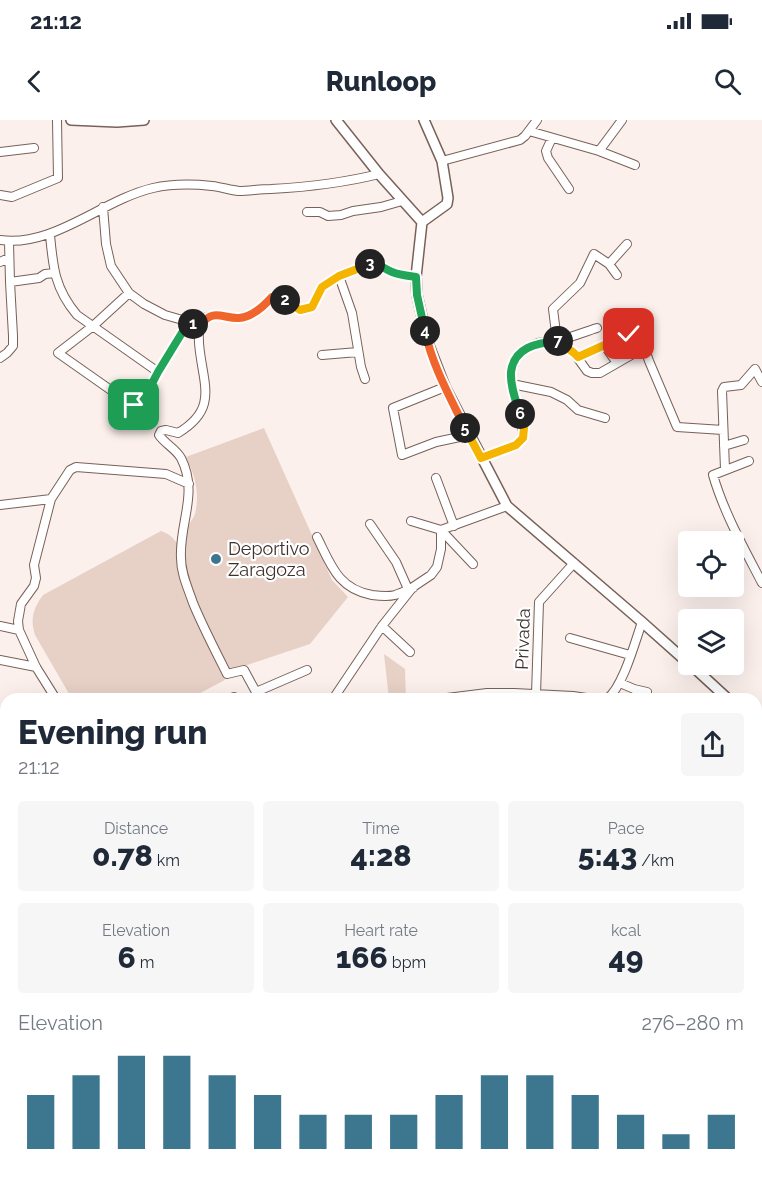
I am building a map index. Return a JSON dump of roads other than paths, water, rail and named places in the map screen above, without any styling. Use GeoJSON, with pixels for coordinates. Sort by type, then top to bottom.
{"type":"FeatureCollection","features":[{"type":"Feature","properties":{"kind":"street"},"geometry":{"type":"LineString","coordinates":[[0,195],[12,197],[58,178],[57,120]]}},
{"type":"Feature","properties":{"kind":"street"},"geometry":{"type":"LineString","coordinates":[[71,120],[117,122],[144,120]]}},
{"type":"Feature","properties":{"kind":"street"},"geometry":{"type":"LineString","coordinates":[[336,120],[379,174],[422,222]]}},
{"type":"Feature","properties":{"kind":"street"},"geometry":{"type":"LineString","coordinates":[[424,120],[442,161],[448,198],[447,204],[422,222],[416,277],[417,295],[428,344],[445,387],[507,506],[678,654]]}},
{"type":"Feature","properties":{"kind":"street"},"geometry":{"type":"LineString","coordinates":[[442,161],[520,140],[537,120]]}},
{"type":"Feature","properties":{"kind":"street"},"geometry":{"type":"LineString","coordinates":[[599,151],[622,120]]}},
{"type":"Feature","properties":{"kind":"street"},"geometry":{"type":"LineString","coordinates":[[529,131],[599,151],[635,165]]}},
{"type":"Feature","properties":{"kind":"street"},"geometry":{"type":"LineString","coordinates":[[552,138],[546,151],[548,158],[568,189]]}},
{"type":"Feature","properties":{"kind":"street"},"geometry":{"type":"LineString","coordinates":[[0,152],[34,148]]}},
{"type":"Feature","properties":{"kind":"street"},"geometry":{"type":"LineString","coordinates":[[0,358],[13,346],[14,336],[9,258],[4,241],[29,240],[50,235],[123,198],[154,188],[185,185],[213,186],[238,191],[288,188],[351,181],[379,174]]}},
{"type":"Feature","properties":{"kind":"street"},"geometry":{"type":"LineString","coordinates":[[307,212],[320,212],[328,216],[341,215],[402,201]]}},
{"type":"Feature","properties":{"kind":"street"},"geometry":{"type":"LineString","coordinates":[[104,207],[106,244],[111,266],[129,293],[165,315],[200,326]]}},
{"type":"Feature","properties":{"kind":"street"},"geometry":{"type":"LineString","coordinates":[[50,235],[55,273],[59,288],[67,303],[77,315],[158,372]]}},
{"type":"Feature","properties":{"kind":"street"},"geometry":{"type":"LineString","coordinates":[[609,264],[627,244]]}},
{"type":"Feature","properties":{"kind":"street"},"geometry":{"type":"LineString","coordinates":[[617,275],[609,264],[594,254],[580,283],[553,309],[557,340],[574,353],[587,371],[592,374],[600,374],[633,354]]}},
{"type":"Feature","properties":{"kind":"street"},"geometry":{"type":"LineString","coordinates":[[0,262],[9,258]]}},
{"type":"Feature","properties":{"kind":"street"},"geometry":{"type":"LineString","coordinates":[[307,670],[256,692],[244,670],[227,674],[203,628],[184,579],[181,558],[182,534],[189,484],[181,459],[159,435],[161,431],[178,433],[189,427],[203,410],[205,393],[200,352],[200,326],[204,319],[214,315],[240,318],[260,310],[272,297],[280,297],[300,310],[312,307],[322,287],[339,276],[372,263],[393,273],[416,277]]}},
{"type":"Feature","properties":{"kind":"street"},"geometry":{"type":"LineString","coordinates":[[9,282],[39,279],[45,274],[55,273]]}},
{"type":"Feature","properties":{"kind":"street"},"geometry":{"type":"LineString","coordinates":[[339,276],[352,313],[365,379]]}},
{"type":"Feature","properties":{"kind":"street"},"geometry":{"type":"LineString","coordinates":[[129,293],[93,326],[58,353],[132,405],[138,404],[145,397],[188,323]]}},
{"type":"Feature","properties":{"kind":"street"},"geometry":{"type":"LineString","coordinates":[[481,458],[516,445],[523,438],[524,428],[512,384],[511,371],[517,357],[525,349],[538,343],[597,328]]}},
{"type":"Feature","properties":{"kind":"street"},"geometry":{"type":"LineString","coordinates":[[578,357],[629,334],[635,334],[642,341],[677,427],[723,430]]}},
{"type":"Feature","properties":{"kind":"street"},"geometry":{"type":"LineString","coordinates":[[605,346],[617,363]]}},
{"type":"Feature","properties":{"kind":"street"},"geometry":{"type":"LineString","coordinates":[[322,356],[358,352]]}},
{"type":"Feature","properties":{"kind":"street"},"geometry":{"type":"LineString","coordinates":[[725,469],[722,391],[724,387],[741,385],[750,373],[758,369],[762,382]]}},
{"type":"Feature","properties":{"kind":"street"},"geometry":{"type":"LineString","coordinates":[[512,384],[551,392],[567,399],[578,410],[605,418]]}},
{"type":"Feature","properties":{"kind":"street"},"geometry":{"type":"LineString","coordinates":[[445,387],[393,408],[402,455],[436,442],[469,435]]}},
{"type":"Feature","properties":{"kind":"street"},"geometry":{"type":"LineString","coordinates":[[724,446],[744,440]]}},
{"type":"Feature","properties":{"kind":"street"},"geometry":{"type":"LineString","coordinates":[[749,461],[713,475],[736,534],[762,583]]}},
{"type":"Feature","properties":{"kind":"street"},"geometry":{"type":"LineString","coordinates":[[52,693],[36,667],[19,630],[19,612],[21,604],[34,586],[36,578],[34,565],[51,499],[70,470],[76,467],[166,474],[189,484]]}},
{"type":"Feature","properties":{"kind":"street"},"geometry":{"type":"LineString","coordinates":[[436,478],[454,526]]}},
{"type":"Feature","properties":{"kind":"street"},"geometry":{"type":"LineString","coordinates":[[0,505],[51,499]]}},
{"type":"Feature","properties":{"kind":"street"},"geometry":{"type":"LineString","coordinates":[[441,530],[507,506]]}},
{"type":"Feature","properties":{"kind":"street"},"geometry":{"type":"LineString","coordinates":[[411,521],[441,530],[473,564]]}},
{"type":"Feature","properties":{"kind":"street"},"geometry":{"type":"LineString","coordinates":[[370,525],[411,588]]}},
{"type":"Feature","properties":{"kind":"street"},"geometry":{"type":"LineString","coordinates":[[317,537],[334,571],[343,582],[356,591],[381,597],[395,595],[411,588],[431,575],[437,567],[441,549],[441,530]]}},
{"type":"Feature","properties":{"kind":"street","name":"Privada"},"geometry":{"type":"LineString","coordinates":[[537,693],[539,602],[573,563]]}},
{"type":"Feature","properties":{"kind":"street"},"geometry":{"type":"LineString","coordinates":[[337,693],[382,626],[411,588]]}},
{"type":"Feature","properties":{"kind":"street"},"geometry":{"type":"LineString","coordinates":[[614,693],[642,622]]}},
{"type":"Feature","properties":{"kind":"street"},"geometry":{"type":"LineString","coordinates":[[0,626],[19,630]]}},
{"type":"Feature","properties":{"kind":"street"},"geometry":{"type":"LineString","coordinates":[[382,626],[410,652]]}},
{"type":"Feature","properties":{"kind":"street"},"geometry":{"type":"LineString","coordinates":[[570,638],[630,655]]}},
{"type":"Feature","properties":{"kind":"street"},"geometry":{"type":"LineString","coordinates":[[0,660],[36,667]]}},
{"type":"Feature","properties":{"kind":"street"},"geometry":{"type":"LineString","coordinates":[[701,675],[721,693]]}},
{"type":"Feature","properties":{"kind":"street"},"geometry":{"type":"LineString","coordinates":[[620,683],[647,692]]}},
{"type":"Feature","properties":{"kind":"place","name":"Deportivo Zaragoza"},"geometry":{"type":"Point","coordinates":[216,559]}}]}
